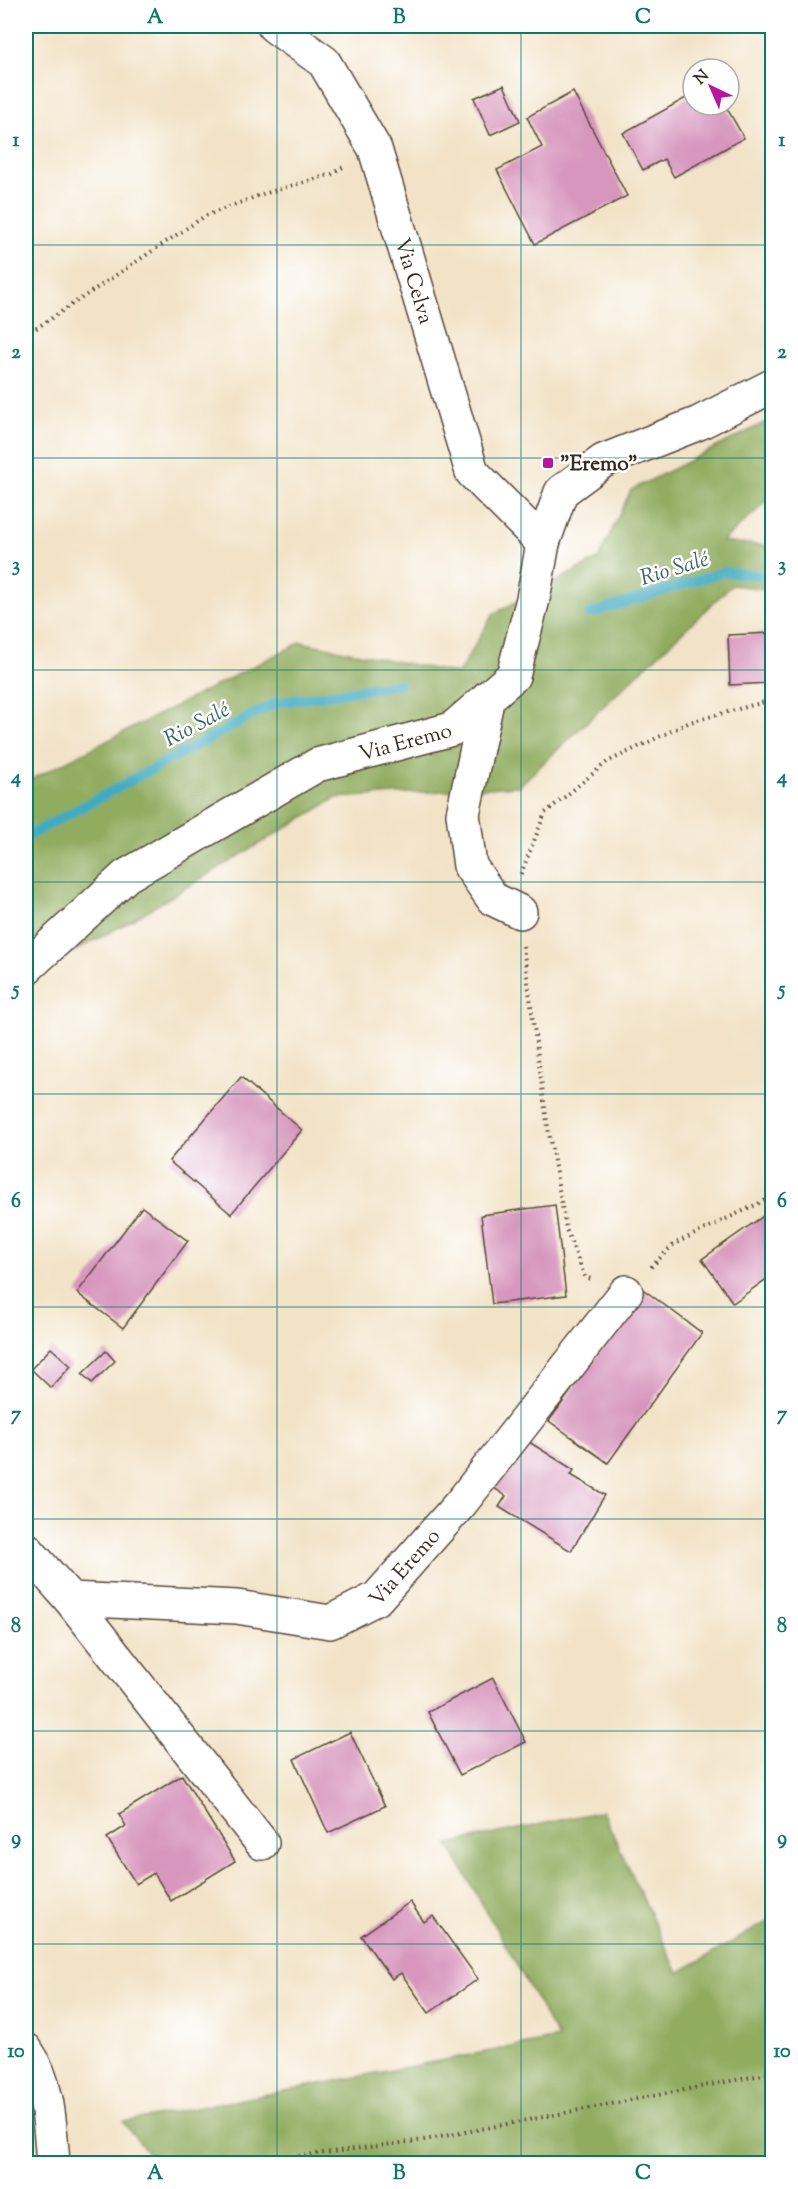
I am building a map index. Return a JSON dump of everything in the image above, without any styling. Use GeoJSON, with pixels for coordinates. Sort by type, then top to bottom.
{"type":"FeatureCollection","features":[{"type":"Feature","properties":{"kind":"street","name":"Via Celva"},"geometry":{"type":"LineString","coordinates":[[274,26],[324,62],[375,149],[472,471],[543,543]]}},
{"type":"Feature","properties":{"kind":"street","name":"Via Eremo"},"geometry":{"type":"LineString","coordinates":[[26,968],[126,876],[317,765],[452,729],[513,676],[533,599],[543,543],[561,492],[603,461],[699,423],[772,386]]}},
{"type":"Feature","properties":{"kind":"street"},"geometry":{"type":"LineString","coordinates":[[488,697],[463,814],[470,866],[493,899],[520,912]]}},
{"type":"Feature","properties":{"kind":"street","name":"Via Eremo"},"geometry":{"type":"LineString","coordinates":[[70,1599],[237,1607],[330,1622],[377,1598],[462,1503],[626,1292]]}},
{"type":"Feature","properties":{"kind":"street"},"geometry":{"type":"LineString","coordinates":[[26,1549],[70,1599],[262,1843]]}},
{"type":"Feature","properties":{"kind":"street"},"geometry":{"type":"LineString","coordinates":[[26,2050],[37,2066],[49,2115],[53,2163]]}},
{"type":"Feature","properties":{"kind":"path"},"geometry":{"type":"LineString","coordinates":[[26,335],[205,216],[263,194],[332,174],[375,149]]}},
{"type":"Feature","properties":{"kind":"path"},"geometry":{"type":"LineString","coordinates":[[772,700],[690,722],[607,762],[545,813],[517,883],[546,1116],[566,1229],[585,1276],[626,1292],[674,1244],[772,1197]]}},
{"type":"Feature","properties":{"kind":"path"},"geometry":{"type":"LineString","coordinates":[[239,2163],[424,2140],[772,2073]]}},
{"type":"Feature","properties":{"kind":"green space"},"geometry":{"type":"Polygon","coordinates":[[[772,419],[772,497],[722,542],[772,546],[772,590],[732,585],[519,786],[336,798],[127,923],[26,977],[26,782],[301,642],[458,674],[493,614],[598,559],[631,490],[772,419]]]}},
{"type":"Feature","properties":{"kind":"green space"},"geometry":{"type":"Polygon","coordinates":[[[602,1811],[678,1973],[772,1919],[772,2163],[156,2163],[123,2122],[558,2038],[448,1844],[602,1811]]]}},
{"type":"Feature","properties":{"kind":"building"},"geometry":{"type":"Polygon","coordinates":[[[504,85],[520,121],[490,135],[474,98],[504,85]]]}},
{"type":"Feature","properties":{"kind":"building"},"geometry":{"type":"Polygon","coordinates":[[[573,92],[627,196],[535,244],[497,170],[542,147],[527,117],[573,92]]]}},
{"type":"Feature","properties":{"kind":"building"},"geometry":{"type":"Polygon","coordinates":[[[681,101],[681,117],[732,117],[744,138],[674,177],[664,159],[643,170],[623,133],[681,101]]]}},
{"type":"Feature","properties":{"kind":"building"},"geometry":{"type":"Polygon","coordinates":[[[772,633],[772,683],[730,685],[728,635],[772,633]]]}},
{"type":"Feature","properties":{"kind":"building"},"geometry":{"type":"Polygon","coordinates":[[[241,1077],[302,1130],[231,1214],[169,1161],[241,1077]]]}},
{"type":"Feature","properties":{"kind":"building"},"geometry":{"type":"Polygon","coordinates":[[[555,1205],[566,1295],[492,1304],[481,1215],[555,1205]]]}},
{"type":"Feature","properties":{"kind":"building"},"geometry":{"type":"Polygon","coordinates":[[[142,1207],[188,1241],[123,1328],[77,1293],[142,1207]]]}},
{"type":"Feature","properties":{"kind":"building"},"geometry":{"type":"Polygon","coordinates":[[[772,1210],[772,1275],[733,1303],[702,1259],[772,1210]]]}},
{"type":"Feature","properties":{"kind":"building"},"geometry":{"type":"Polygon","coordinates":[[[644,1290],[702,1333],[608,1463],[549,1421],[644,1290]]]}},
{"type":"Feature","properties":{"kind":"building"},"geometry":{"type":"Polygon","coordinates":[[[51,1348],[71,1366],[51,1388],[31,1369],[51,1348]]]}},
{"type":"Feature","properties":{"kind":"building"},"geometry":{"type":"Polygon","coordinates":[[[106,1351],[115,1361],[92,1383],[82,1374],[106,1351]]]}},
{"type":"Feature","properties":{"kind":"building"},"geometry":{"type":"Polygon","coordinates":[[[521,1437],[574,1470],[571,1475],[605,1495],[571,1551],[499,1507],[506,1496],[491,1486],[521,1437]]]}},
{"type":"Feature","properties":{"kind":"building"},"geometry":{"type":"Polygon","coordinates":[[[493,1678],[526,1742],[460,1775],[428,1712],[493,1678]]]}},
{"type":"Feature","properties":{"kind":"building"},"geometry":{"type":"Polygon","coordinates":[[[350,1732],[385,1806],[328,1833],[294,1759],[350,1732]]]}},
{"type":"Feature","properties":{"kind":"building"},"geometry":{"type":"Polygon","coordinates":[[[182,1775],[235,1861],[171,1901],[154,1873],[136,1884],[107,1838],[126,1826],[119,1814],[182,1775]]]}},
{"type":"Feature","properties":{"kind":"building"},"geometry":{"type":"Polygon","coordinates":[[[410,1902],[424,1922],[433,1916],[478,1979],[429,2013],[401,1973],[392,1979],[361,1936],[410,1902]]]}},
{"type":"Feature","properties":{"kind":"waterway","name":"Rio Salé"},"geometry":{"type":"LineString","coordinates":[[589,614],[723,572],[772,576]]}},
{"type":"Feature","properties":{"kind":"waterway","name":"Rio Salé"},"geometry":{"type":"LineString","coordinates":[[26,837],[275,703],[399,684]]}},
{"type":"Feature","properties":{"kind":"place","name":"\"Eremo\""},"geometry":{"type":"Point","coordinates":[548,463]}}]}
